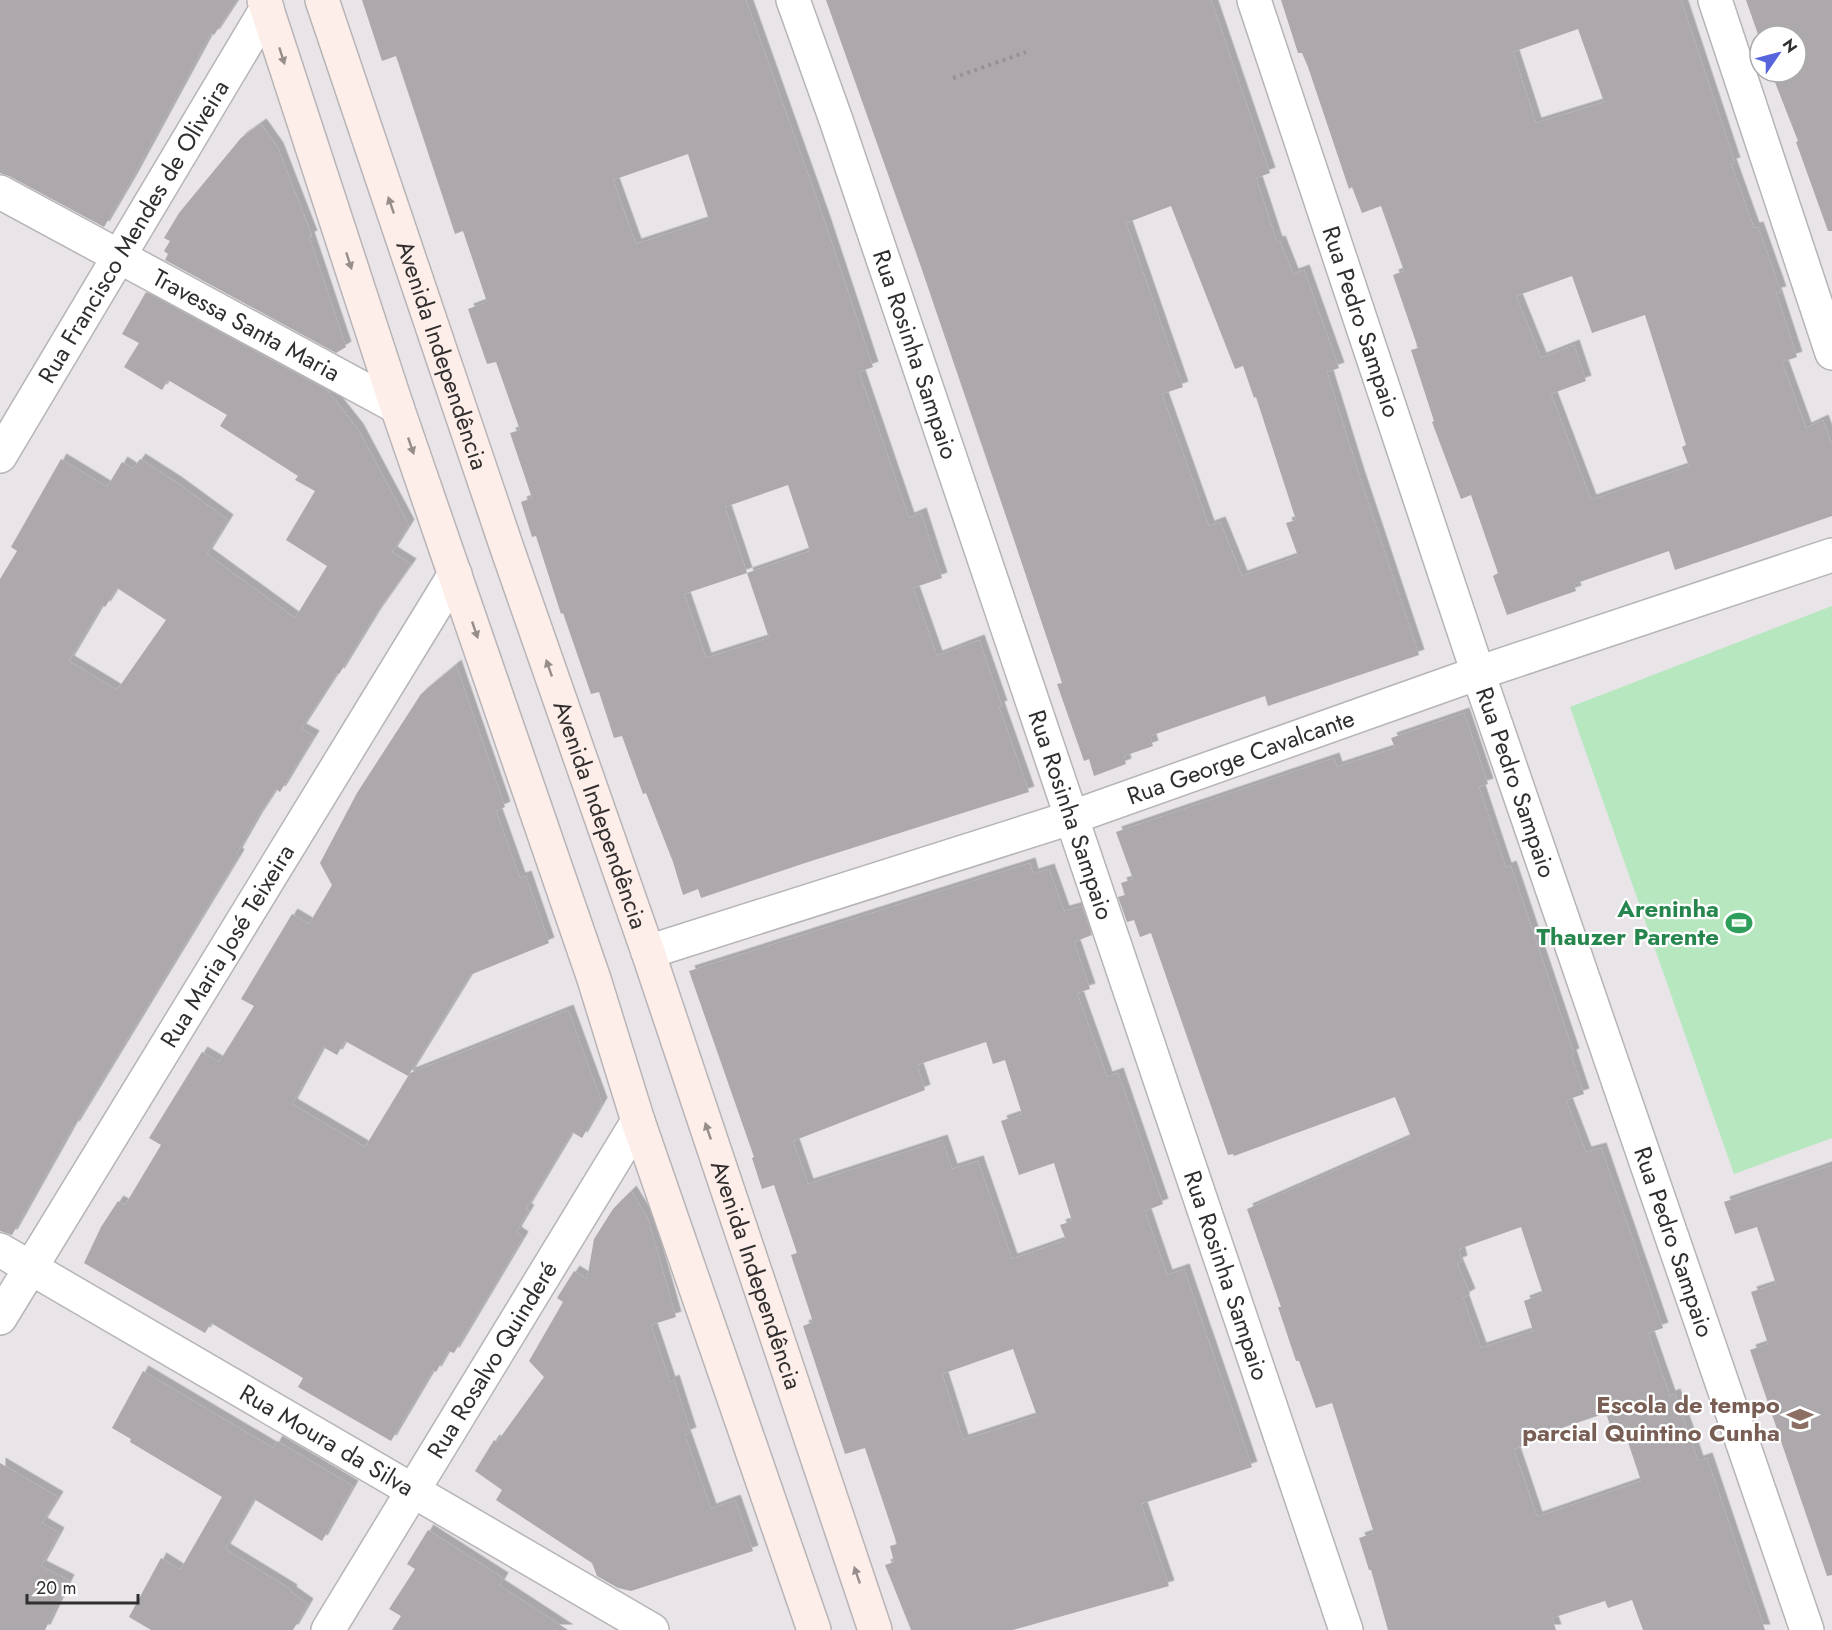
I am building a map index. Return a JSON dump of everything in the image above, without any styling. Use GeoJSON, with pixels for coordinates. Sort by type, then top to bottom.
{"type":"FeatureCollection","features":[{"type":"Feature","properties":{"kind":"main road","name":"Avenida Independência"},"geometry":{"type":"LineString","coordinates":[[322,0],[508,551],[648,952],[875,1630]]}},
{"type":"Feature","properties":{"kind":"main road"},"geometry":{"type":"LineString","coordinates":[[265,4],[397,407],[594,979],[638,1121],[814,1630]]}},
{"type":"Feature","properties":{"kind":"street","name":"Rua Rosinha Sampaio"},"geometry":{"type":"LineString","coordinates":[[793,0],[836,120],[1346,1630]]}},
{"type":"Feature","properties":{"kind":"street","name":"Rua Pedro Sampaio"},"geometry":{"type":"LineString","coordinates":[[1254,0],[1478,673],[1807,1630]]}},
{"type":"Feature","properties":{"kind":"street"},"geometry":{"type":"LineString","coordinates":[[1715,0],[1832,353]]}},
{"type":"Feature","properties":{"kind":"street","name":"Rua Francisco Mendes de Oliveira"},"geometry":{"type":"LineString","coordinates":[[0,456],[120,255],[265,4]]}},
{"type":"Feature","properties":{"kind":"street","name":"Travessa Santa Maria"},"geometry":{"type":"LineString","coordinates":[[0,192],[397,407]]}},
{"type":"Feature","properties":{"kind":"street","name":"Rua George Cavalcante"},"geometry":{"type":"LineString","coordinates":[[648,952],[1070,818],[1478,673],[1832,555]]}},
{"type":"Feature","properties":{"kind":"street","name":"Rua Maria José Teixeira"},"geometry":{"type":"LineString","coordinates":[[0,1317],[455,574]]}},
{"type":"Feature","properties":{"kind":"street","name":"Rua Rosalvo Quinderé"},"geometry":{"type":"LineString","coordinates":[[328,1630],[638,1121]]}},
{"type":"Feature","properties":{"kind":"street","name":"Rua Moura da Silva"},"geometry":{"type":"LineString","coordinates":[[0,1250],[652,1630]]}},
{"type":"Feature","properties":{"kind":"path"},"geometry":{"type":"LineString","coordinates":[[953,78],[1026,52]]}},
{"type":"Feature","properties":{"kind":"green space","name":"Areninha Thauzer Parente"},"geometry":{"type":"Polygon","coordinates":[[[1832,606],[1832,1138],[1734,1174],[1570,707],[1832,606]]]}},
{"type":"Feature","properties":{"kind":"building"},"geometry":{"type":"Polygon","coordinates":[[[0,0],[237,0],[214,35],[211,33],[104,227],[0,173],[0,0]]]}},
{"type":"Feature","properties":{"kind":"building"},"geometry":{"type":"Polygon","coordinates":[[[362,0],[746,0],[825,222],[873,367],[859,372],[909,518],[921,513],[942,578],[913,588],[937,656],[979,640],[1002,706],[999,707],[1029,792],[701,898],[698,889],[683,895],[673,862],[646,793],[643,794],[622,736],[614,738],[599,692],[591,694],[563,613],[561,614],[536,536],[532,537],[521,502],[532,498],[510,433],[520,430],[496,362],[487,364],[468,309],[487,302],[463,231],[455,234],[396,56],[382,61],[362,0]],[[688,154],[613,180],[636,244],[709,220],[688,154]],[[788,485],[725,507],[747,573],[810,551],[788,485]],[[747,573],[684,594],[706,658],[769,638],[747,573]]]}},
{"type":"Feature","properties":{"kind":"building"},"geometry":{"type":"Polygon","coordinates":[[[826,0],[1211,0],[1270,173],[1256,178],[1277,242],[1280,241],[1293,274],[1304,270],[1339,368],[1327,372],[1419,655],[1268,706],[1265,696],[1150,736],[1153,746],[1124,756],[1126,764],[1094,776],[1089,759],[1084,761],[1057,684],[1062,683],[920,264],[826,0]],[[1171,206],[1126,223],[1183,387],[1162,394],[1209,526],[1220,522],[1242,576],[1298,556],[1286,523],[1296,520],[1256,397],[1254,398],[1243,366],[1235,369],[1171,206]]]}},
{"type":"Feature","properties":{"kind":"building"},"geometry":{"type":"Polygon","coordinates":[[[1281,0],[1681,0],[1735,163],[1731,164],[1754,228],[1758,227],[1781,292],[1776,293],[1797,357],[1782,362],[1806,428],[1823,420],[1832,445],[1832,516],[1675,570],[1669,551],[1574,584],[1576,591],[1507,615],[1493,576],[1498,573],[1471,495],[1461,499],[1432,422],[1434,421],[1411,350],[1418,348],[1393,275],[1404,271],[1381,206],[1362,213],[1352,187],[1349,189],[1308,67],[1302,53],[1298,53],[1281,0]],[[1578,29],[1513,52],[1536,123],[1604,102],[1578,29]],[[1572,276],[1516,296],[1541,358],[1574,345],[1586,381],[1551,394],[1591,500],[1689,466],[1682,447],[1686,445],[1645,315],[1592,333],[1572,276]]]}},
{"type":"Feature","properties":{"kind":"building"},"geometry":{"type":"Polygon","coordinates":[[[1746,0],[1832,0],[1832,231],[1828,231],[1796,142],[1798,141],[1776,84],[1808,84],[1808,24],[1754,24],[1746,0]]]}},
{"type":"Feature","properties":{"kind":"building"},"geometry":{"type":"Polygon","coordinates":[[[261,124],[278,148],[312,236],[309,237],[346,347],[336,353],[165,260],[168,254],[164,251],[170,241],[164,238],[179,213],[241,138],[261,124]]]}},
{"type":"Feature","properties":{"kind":"building"},"geometry":{"type":"Polygon","coordinates":[[[146,292],[327,390],[358,429],[409,525],[392,552],[411,564],[301,729],[314,736],[280,792],[276,789],[257,818],[237,853],[239,855],[73,1126],[12,1235],[0,1231],[0,579],[17,551],[11,547],[61,459],[107,487],[122,462],[133,469],[140,459],[228,520],[207,554],[295,618],[327,566],[286,540],[315,491],[295,480],[298,476],[220,426],[227,415],[168,380],[162,390],[124,367],[139,343],[122,334],[146,292]],[[117,588],[105,607],[102,605],[69,661],[117,690],[166,620],[117,588]]]}},
{"type":"Feature","properties":{"kind":"building"},"geometry":{"type":"Polygon","coordinates":[[[456,665],[505,807],[496,811],[520,878],[526,876],[549,943],[470,975],[408,1076],[345,1041],[337,1055],[323,1047],[292,1104],[365,1147],[410,1073],[568,1010],[602,1103],[582,1138],[572,1132],[526,1209],[529,1210],[516,1232],[523,1237],[454,1353],[448,1351],[436,1372],[433,1370],[391,1441],[298,1387],[303,1378],[211,1323],[205,1333],[84,1263],[101,1227],[118,1201],[125,1205],[161,1145],[149,1138],[202,1052],[219,1062],[254,1006],[241,999],[292,914],[309,924],[332,885],[320,863],[357,793],[421,694],[456,665]]]}},
{"type":"Feature","properties":{"kind":"building"},"geometry":{"type":"Polygon","coordinates":[[[1464,713],[1488,784],[1479,787],[1506,868],[1511,866],[1574,1054],[1571,1055],[1584,1094],[1566,1100],[1586,1152],[1601,1148],[1663,1328],[1648,1333],[1670,1396],[1675,1394],[1698,1461],[1707,1458],[1765,1630],[1643,1630],[1632,1600],[1608,1608],[1605,1601],[1552,1618],[1556,1630],[1388,1630],[1371,1570],[1369,1570],[1359,1538],[1374,1533],[1332,1403],[1316,1408],[1299,1361],[1296,1361],[1278,1307],[1281,1307],[1247,1209],[1411,1137],[1395,1097],[1234,1156],[1233,1154],[1228,1155],[1151,933],[1140,937],[1134,920],[1127,922],[1118,897],[1125,895],[1121,883],[1133,879],[1116,832],[1334,758],[1337,767],[1395,748],[1391,738],[1464,713]],[[1521,1227],[1459,1249],[1462,1261],[1457,1263],[1470,1294],[1463,1298],[1481,1348],[1533,1331],[1524,1301],[1543,1294],[1521,1227]],[[1606,1413],[1538,1436],[1540,1441],[1514,1449],[1537,1517],[1641,1481],[1622,1424],[1611,1428],[1606,1413]]]}},
{"type":"Feature","properties":{"kind":"building"},"geometry":{"type":"Polygon","coordinates":[[[1030,863],[1033,874],[1049,869],[1064,911],[1082,906],[1092,935],[1074,942],[1090,989],[1077,993],[1107,1077],[1118,1073],[1163,1204],[1145,1211],[1167,1275],[1184,1269],[1252,1467],[1141,1504],[1169,1586],[1013,1630],[911,1630],[885,1565],[894,1562],[890,1546],[897,1544],[865,1448],[845,1454],[803,1326],[813,1322],[791,1255],[797,1253],[774,1185],[762,1189],[752,1158],[754,1157],[689,971],[1030,863]],[[986,1042],[917,1065],[925,1090],[793,1141],[808,1184],[942,1140],[952,1169],[978,1161],[1012,1259],[1066,1240],[1060,1225],[1072,1221],[1054,1163],[1019,1175],[1001,1121],[1022,1114],[1005,1060],[993,1064],[986,1042]],[[1013,1349],[942,1374],[963,1440],[1037,1416],[1013,1349]]]}},
{"type":"Feature","properties":{"kind":"building"},"geometry":{"type":"Polygon","coordinates":[[[1832,1165],[1832,1575],[1827,1576],[1750,1350],[1768,1344],[1751,1292],[1776,1284],[1757,1227],[1735,1234],[1724,1202],[1832,1165]]]}},
{"type":"Feature","properties":{"kind":"building"},"geometry":{"type":"Polygon","coordinates":[[[631,1191],[648,1219],[676,1317],[651,1325],[670,1382],[674,1380],[691,1433],[685,1435],[711,1509],[735,1500],[753,1551],[631,1591],[618,1588],[597,1576],[592,1563],[496,1500],[502,1490],[475,1471],[494,1440],[497,1442],[544,1377],[529,1361],[563,1302],[557,1298],[574,1271],[587,1279],[594,1239],[613,1209],[631,1191]]]}},
{"type":"Feature","properties":{"kind":"building"},"geometry":{"type":"Polygon","coordinates":[[[143,1371],[273,1448],[277,1441],[353,1486],[322,1541],[254,1499],[225,1549],[292,1590],[291,1592],[308,1604],[293,1630],[151,1630],[129,1617],[161,1558],[180,1570],[222,1497],[130,1442],[131,1439],[112,1428],[143,1371]]]}},
{"type":"Feature","properties":{"kind":"building"},"geometry":{"type":"Polygon","coordinates":[[[0,1463],[58,1497],[42,1523],[59,1533],[41,1566],[69,1580],[45,1630],[0,1630],[0,1463]]]}},
{"type":"Feature","properties":{"kind":"building"},"geometry":{"type":"Polygon","coordinates":[[[428,1530],[503,1578],[499,1585],[568,1630],[392,1630],[401,1616],[389,1609],[415,1569],[407,1564],[428,1530]]]}},
{"type":"Feature","properties":{"kind":"place","name":"Areninha Thauzer Parente"},"geometry":{"type":"Point","coordinates":[1739,923]}},
{"type":"Feature","properties":{"kind":"place","name":"Escola de tempo parcial Quintino Cunha"},"geometry":{"type":"Point","coordinates":[1800,1419]}}]}
